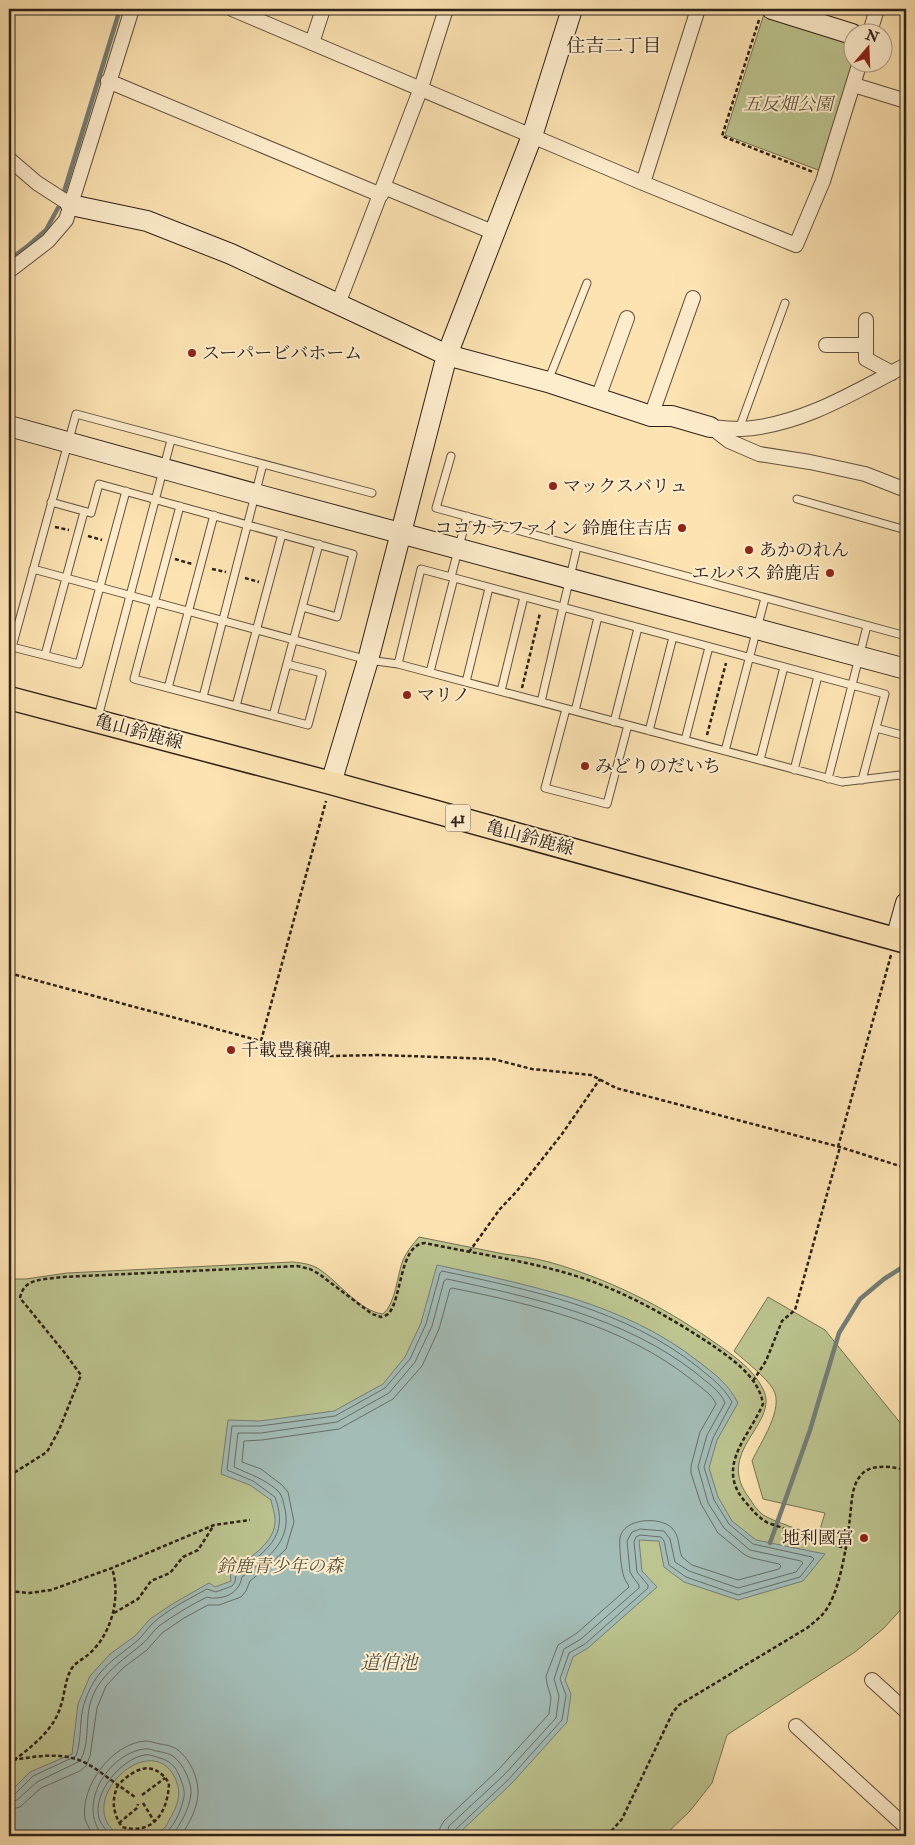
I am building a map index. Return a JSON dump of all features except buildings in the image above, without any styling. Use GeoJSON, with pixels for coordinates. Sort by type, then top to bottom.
{"type":"FeatureCollection","features":[{"type":"Feature","properties":{"kind":"main road","name":"亀山鈴鹿線"},"geometry":{"type":"LineString","coordinates":[[9,698],[331,783],[901,940]]}},
{"type":"Feature","properties":{"kind":"street"},"geometry":{"type":"LineString","coordinates":[[9,271],[48,241],[66,220],[132,9]]}},
{"type":"Feature","properties":{"kind":"street"},"geometry":{"type":"LineString","coordinates":[[232,9],[643,183],[796,245],[825,176],[857,72]]}},
{"type":"Feature","properties":{"kind":"street"},"geometry":{"type":"LineString","coordinates":[[312,44],[322,9]]}},
{"type":"Feature","properties":{"kind":"street"},"geometry":{"type":"LineString","coordinates":[[338,304],[421,88],[446,9]]}},
{"type":"Feature","properties":{"kind":"street"},"geometry":{"type":"LineString","coordinates":[[331,783],[368,660],[447,355],[532,136],[572,9]]}},
{"type":"Feature","properties":{"kind":"street"},"geometry":{"type":"LineString","coordinates":[[643,183],[698,9]]}},
{"type":"Feature","properties":{"kind":"street"},"geometry":{"type":"LineString","coordinates":[[873,22],[877,9]]}},
{"type":"Feature","properties":{"kind":"street"},"geometry":{"type":"LineString","coordinates":[[766,13],[842,32]]}},
{"type":"Feature","properties":{"kind":"street"},"geometry":{"type":"LineString","coordinates":[[108,81],[382,191],[495,233]]}},
{"type":"Feature","properties":{"kind":"street"},"geometry":{"type":"LineString","coordinates":[[854,84],[906,101]]}},
{"type":"Feature","properties":{"kind":"street"},"geometry":{"type":"LineString","coordinates":[[9,159],[37,183],[71,205],[147,221],[231,254],[447,355],[548,382],[651,416],[672,416],[710,427],[739,429],[776,423],[799,417],[824,407],[906,366]]}},
{"type":"Feature","properties":{"kind":"street"},"geometry":{"type":"LineString","coordinates":[[651,416],[693,298]]}},
{"type":"Feature","properties":{"kind":"street"},"geometry":{"type":"LineString","coordinates":[[598,398],[627,318]]}},
{"type":"Feature","properties":{"kind":"street"},"geometry":{"type":"LineString","coordinates":[[866,320],[866,359],[892,373]]}},
{"type":"Feature","properties":{"kind":"street"},"geometry":{"type":"LineString","coordinates":[[826,345],[866,345]]}},
{"type":"Feature","properties":{"kind":"street"},"geometry":{"type":"LineString","coordinates":[[9,426],[906,669]]}},
{"type":"Feature","properties":{"kind":"street"},"geometry":{"type":"LineString","coordinates":[[710,427],[729,441],[759,454],[810,462],[865,474],[906,490]]}},
{"type":"Feature","properties":{"kind":"street"},"geometry":{"type":"LineString","coordinates":[[901,940],[906,904]]}},
{"type":"Feature","properties":{"kind":"street"},"geometry":{"type":"LineString","coordinates":[[872,1680],[906,1711]]}},
{"type":"Feature","properties":{"kind":"street"},"geometry":{"type":"LineString","coordinates":[[796,1726],[906,1827]]}},
{"type":"Feature","properties":{"kind":"lane"},"geometry":{"type":"LineString","coordinates":[[548,382],[587,283]]}},
{"type":"Feature","properties":{"kind":"lane"},"geometry":{"type":"LineString","coordinates":[[739,429],[785,303]]}},
{"type":"Feature","properties":{"kind":"lane"},"geometry":{"type":"LineString","coordinates":[[126,491],[79,664],[12,647],[76,414],[372,493]]}},
{"type":"Feature","properties":{"kind":"lane"},"geometry":{"type":"LineString","coordinates":[[97,721],[172,440]]}},
{"type":"Feature","properties":{"kind":"lane"},"geometry":{"type":"LineString","coordinates":[[450,456],[436,508],[906,636]]}},
{"type":"Feature","properties":{"kind":"lane"},"geometry":{"type":"LineString","coordinates":[[203,697],[263,464]]}},
{"type":"Feature","properties":{"kind":"lane"},"geometry":{"type":"LineString","coordinates":[[51,502],[91,513],[99,484],[353,554],[337,617],[302,607]]}},
{"type":"Feature","properties":{"kind":"lane"},"geometry":{"type":"LineString","coordinates":[[797,499],[906,530]]}},
{"type":"Feature","properties":{"kind":"lane"},"geometry":{"type":"LineString","coordinates":[[180,506],[134,679],[308,725],[322,673],[287,664]]}},
{"type":"Feature","properties":{"kind":"lane"},"geometry":{"type":"LineString","coordinates":[[44,655],[84,512]]}},
{"type":"Feature","properties":{"kind":"lane"},"geometry":{"type":"LineString","coordinates":[[168,688],[214,515]]}},
{"type":"Feature","properties":{"kind":"lane"},"geometry":{"type":"LineString","coordinates":[[430,672],[466,516]]}},
{"type":"Feature","properties":{"kind":"lane"},"geometry":{"type":"LineString","coordinates":[[236,706],[282,534]]}},
{"type":"Feature","properties":{"kind":"lane"},"geometry":{"type":"LineString","coordinates":[[273,716],[319,544]]}},
{"type":"Feature","properties":{"kind":"lane"},"geometry":{"type":"LineString","coordinates":[[541,702],[577,547]]}},
{"type":"Feature","properties":{"kind":"lane"},"geometry":{"type":"LineString","coordinates":[[33,569],[368,660],[398,664],[430,672],[828,779],[842,782],[900,775],[906,777]]}},
{"type":"Feature","properties":{"kind":"lane"},"geometry":{"type":"LineString","coordinates":[[398,664],[421,569],[885,694],[862,780]]}},
{"type":"Feature","properties":{"kind":"lane"},"geometry":{"type":"LineString","coordinates":[[466,682],[489,588]]}},
{"type":"Feature","properties":{"kind":"lane"},"geometry":{"type":"LineString","coordinates":[[501,691],[524,597]]}},
{"type":"Feature","properties":{"kind":"lane"},"geometry":{"type":"LineString","coordinates":[[725,751],[765,598]]}},
{"type":"Feature","properties":{"kind":"lane"},"geometry":{"type":"LineString","coordinates":[[575,711],[598,617]]}},
{"type":"Feature","properties":{"kind":"lane"},"geometry":{"type":"LineString","coordinates":[[828,779],[868,626]]}},
{"type":"Feature","properties":{"kind":"lane"},"geometry":{"type":"LineString","coordinates":[[614,722],[638,628]]}},
{"type":"Feature","properties":{"kind":"lane"},"geometry":{"type":"LineString","coordinates":[[649,731],[673,637]]}},
{"type":"Feature","properties":{"kind":"lane"},"geometry":{"type":"LineString","coordinates":[[685,740],[709,647]]}},
{"type":"Feature","properties":{"kind":"lane"},"geometry":{"type":"LineString","coordinates":[[760,760],[784,667]]}},
{"type":"Feature","properties":{"kind":"lane"},"geometry":{"type":"LineString","coordinates":[[794,770],[818,676]]}},
{"type":"Feature","properties":{"kind":"lane"},"geometry":{"type":"LineString","coordinates":[[566,709],[545,788],[607,804],[628,725]]}},
{"type":"Feature","properties":{"kind":"lane"},"geometry":{"type":"LineString","coordinates":[[876,728],[906,736]]}},
{"type":"Feature","properties":{"kind":"path"},"geometry":{"type":"LineString","coordinates":[[766,13],[722,136],[825,176]]}},
{"type":"Feature","properties":{"kind":"path"},"geometry":{"type":"LineString","coordinates":[[520,696],[543,602]]}},
{"type":"Feature","properties":{"kind":"path"},"geometry":{"type":"LineString","coordinates":[[705,746],[729,652]]}},
{"type":"Feature","properties":{"kind":"path"},"geometry":{"type":"LineString","coordinates":[[261,1041],[331,783]]}},
{"type":"Feature","properties":{"kind":"path"},"geometry":{"type":"LineString","coordinates":[[752,1381],[766,1361],[782,1321],[795,1310],[839,1147],[901,940]]}},
{"type":"Feature","properties":{"kind":"path"},"geometry":{"type":"LineString","coordinates":[[9,973],[308,1054],[494,1059],[532,1069],[592,1075],[616,1088],[839,1147],[906,1168]]}},
{"type":"Feature","properties":{"kind":"path"},"geometry":{"type":"LineString","coordinates":[[469,1252],[500,1209],[517,1191],[562,1134],[600,1079]]}},
{"type":"Feature","properties":{"kind":"path"},"geometry":{"type":"LineString","coordinates":[[9,1476],[47,1452],[60,1430],[81,1375],[20,1298],[23,1288],[29,1283],[62,1277],[297,1266],[310,1269],[372,1314],[381,1317],[388,1314],[393,1306],[406,1262],[412,1250],[419,1243],[545,1267],[592,1282],[648,1306],[675,1321],[724,1354],[744,1370],[762,1398],[762,1404],[738,1450],[732,1471],[739,1494],[760,1519],[847,1549]]}},
{"type":"Feature","properties":{"kind":"path"},"geometry":{"type":"LineString","coordinates":[[607,1836],[622,1819],[673,1712],[679,1705],[807,1628],[823,1614],[835,1590],[847,1549],[853,1490],[863,1473],[873,1468],[892,1466],[906,1470]]}},
{"type":"Feature","properties":{"kind":"path"},"geometry":{"type":"LineString","coordinates":[[9,1591],[29,1593],[51,1590],[112,1568],[214,1524],[250,1520]]}},
{"type":"Feature","properties":{"kind":"path"},"geometry":{"type":"LineString","coordinates":[[114,1613],[138,1599],[151,1581],[170,1573],[183,1557],[198,1550],[214,1524]]}},
{"type":"Feature","properties":{"kind":"path"},"geometry":{"type":"LineString","coordinates":[[9,1764],[43,1736],[56,1721],[69,1674],[77,1663],[98,1644],[104,1634],[114,1613],[115,1601],[112,1568]]}},
{"type":"Feature","properties":{"kind":"path"},"geometry":{"type":"LineString","coordinates":[[13,1760],[60,1756],[73,1758],[81,1761],[135,1797]]}},
{"type":"Feature","properties":{"kind":"path"},"geometry":{"type":"LineString","coordinates":[[141,1768],[160,1771],[169,1783],[167,1802],[155,1821],[150,1825],[137,1829],[122,1827],[116,1819],[113,1805],[118,1785],[141,1768]]}},
{"type":"Feature","properties":{"kind":"path"},"geometry":{"type":"LineString","coordinates":[[142,1795],[166,1778]]}},
{"type":"Feature","properties":{"kind":"path"},"geometry":{"type":"LineString","coordinates":[[143,1803],[155,1821]]}},
{"type":"Feature","properties":{"kind":"path"},"geometry":{"type":"LineString","coordinates":[[120,1823],[137,1808],[138,1804]]}},
{"type":"Feature","properties":{"kind":"green space","name":"五反畑公園"},"geometry":{"type":"Polygon","coordinates":[[[764,14],[842,40],[842,72],[851,72],[821,171],[725,135],[764,14]]]}},
{"type":"Feature","properties":{"kind":"green space","name":"鈴鹿青少年の森"},"geometry":{"type":"Polygon","coordinates":[[[419,1237],[526,1257],[592,1276],[654,1305],[693,1328],[733,1356],[759,1381],[766,1402],[757,1427],[742,1452],[739,1466],[740,1482],[752,1503],[766,1517],[818,1536],[825,1513],[763,1499],[752,1461],[774,1415],[776,1397],[773,1389],[765,1379],[734,1351],[768,1297],[825,1330],[906,1430],[906,1604],[883,1629],[855,1652],[727,1735],[712,1783],[690,1811],[664,1836],[9,1836],[9,1279],[26,1279],[67,1273],[293,1262],[303,1263],[319,1269],[357,1302],[374,1312],[383,1314],[391,1303],[403,1260],[419,1237]]]}},
{"type":"Feature","properties":{"kind":"water","name":"道伯池"},"geometry":{"type":"Polygon","coordinates":[[[437,1265],[540,1289],[608,1311],[640,1325],[670,1342],[699,1362],[726,1385],[738,1403],[717,1440],[709,1468],[718,1497],[732,1521],[756,1540],[825,1554],[803,1581],[738,1600],[684,1582],[664,1567],[659,1541],[639,1540],[642,1571],[657,1587],[588,1648],[573,1657],[565,1680],[571,1694],[567,1722],[512,1783],[457,1835],[138,1836],[155,1834],[161,1831],[167,1825],[179,1796],[176,1780],[165,1765],[150,1761],[134,1765],[120,1775],[109,1790],[104,1806],[107,1822],[121,1836],[9,1836],[9,1793],[30,1772],[72,1754],[78,1704],[90,1676],[110,1654],[135,1636],[150,1619],[209,1583],[215,1587],[231,1581],[230,1572],[259,1550],[271,1536],[274,1528],[275,1514],[271,1500],[250,1485],[221,1474],[228,1420],[260,1421],[334,1411],[383,1384],[405,1357],[421,1323],[437,1265]]]}},
{"type":"Feature","properties":{"kind":"waterway"},"geometry":{"type":"LineString","coordinates":[[64,192],[120,9]]}},
{"type":"Feature","properties":{"kind":"waterway"},"geometry":{"type":"LineString","coordinates":[[9,260],[46,230],[58,208]]}},
{"type":"Feature","properties":{"kind":"waterway"},"geometry":{"type":"LineString","coordinates":[[770,1543],[810,1430],[839,1333],[860,1299],[884,1279],[906,1265]]}},
{"type":"Feature","properties":{"kind":"place","name":"スーパービバホーム"},"geometry":{"type":"Point","coordinates":[192,353]}},
{"type":"Feature","properties":{"kind":"place","name":"マックスバリュ"},"geometry":{"type":"Point","coordinates":[553,486]}},
{"type":"Feature","properties":{"kind":"place","name":"ココカラファイン 鈴鹿住吉店"},"geometry":{"type":"Point","coordinates":[682,528]}},
{"type":"Feature","properties":{"kind":"place","name":"あかのれん"},"geometry":{"type":"Point","coordinates":[749,550]}},
{"type":"Feature","properties":{"kind":"place","name":"エルパス 鈴鹿店"},"geometry":{"type":"Point","coordinates":[830,573]}},
{"type":"Feature","properties":{"kind":"place","name":"マリノ"},"geometry":{"type":"Point","coordinates":[407,695]}},
{"type":"Feature","properties":{"kind":"place","name":"みどりのだいち"},"geometry":{"type":"Point","coordinates":[585,766]}},
{"type":"Feature","properties":{"kind":"place","name":"千載豊穣碑"},"geometry":{"type":"Point","coordinates":[231,1050]}},
{"type":"Feature","properties":{"kind":"place","name":"地利國富"},"geometry":{"type":"Point","coordinates":[864,1538]}},
{"type":"Feature","properties":{"kind":"district","name":"住吉二丁目"},"geometry":{"type":"Point","coordinates":[614,46]}}]}
